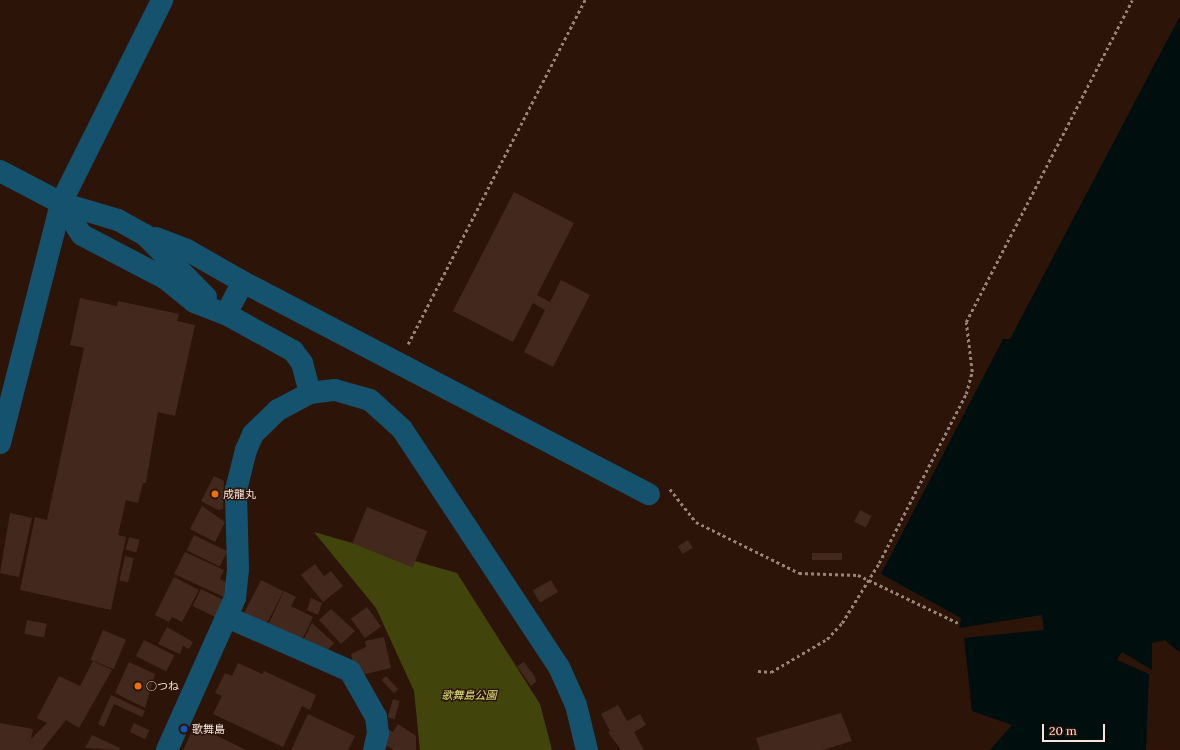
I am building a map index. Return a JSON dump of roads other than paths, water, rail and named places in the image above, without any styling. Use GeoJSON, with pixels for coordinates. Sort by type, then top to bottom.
{"type":"FeatureCollection","features":[{"type":"Feature","properties":{"kind":"street"},"geometry":{"type":"LineString","coordinates":[[0,443],[6,384],[30,336],[62,203],[162,0]]}},
{"type":"Feature","properties":{"kind":"street"},"geometry":{"type":"LineString","coordinates":[[0,171],[62,203],[118,220],[145,235],[187,250],[244,282],[658,490]]}},
{"type":"Feature","properties":{"kind":"street"},"geometry":{"type":"LineString","coordinates":[[62,203],[82,235],[166,279],[194,302],[226,314],[293,351],[302,363],[310,393]]}},
{"type":"Feature","properties":{"kind":"street"},"geometry":{"type":"LineString","coordinates":[[145,235],[226,314]]}},
{"type":"Feature","properties":{"kind":"street"},"geometry":{"type":"LineString","coordinates":[[226,314],[244,282]]}},
{"type":"Feature","properties":{"kind":"street"},"geometry":{"type":"LineString","coordinates":[[167,750],[227,617],[237,584],[236,490],[246,450],[268,417],[310,393],[335,390],[360,395],[380,406],[402,429],[559,667],[576,706],[587,750]]}},
{"type":"Feature","properties":{"kind":"street"},"geometry":{"type":"LineString","coordinates":[[227,617],[350,672],[376,717],[378,733],[374,750]]}},
{"type":"Feature","properties":{"kind":"place","name":"成龍丸"},"geometry":{"type":"Point","coordinates":[215,494]}},
{"type":"Feature","properties":{"kind":"place","name":"○つね"},"geometry":{"type":"Point","coordinates":[138,686]}},
{"type":"Feature","properties":{"kind":"place","name":"歌舞島"},"geometry":{"type":"Point","coordinates":[184,729]}},
{"type":"Feature","properties":{"kind":"park label","name":"歌舞島公園"},"geometry":{"type":"Point","coordinates":[469,695]}}]}
